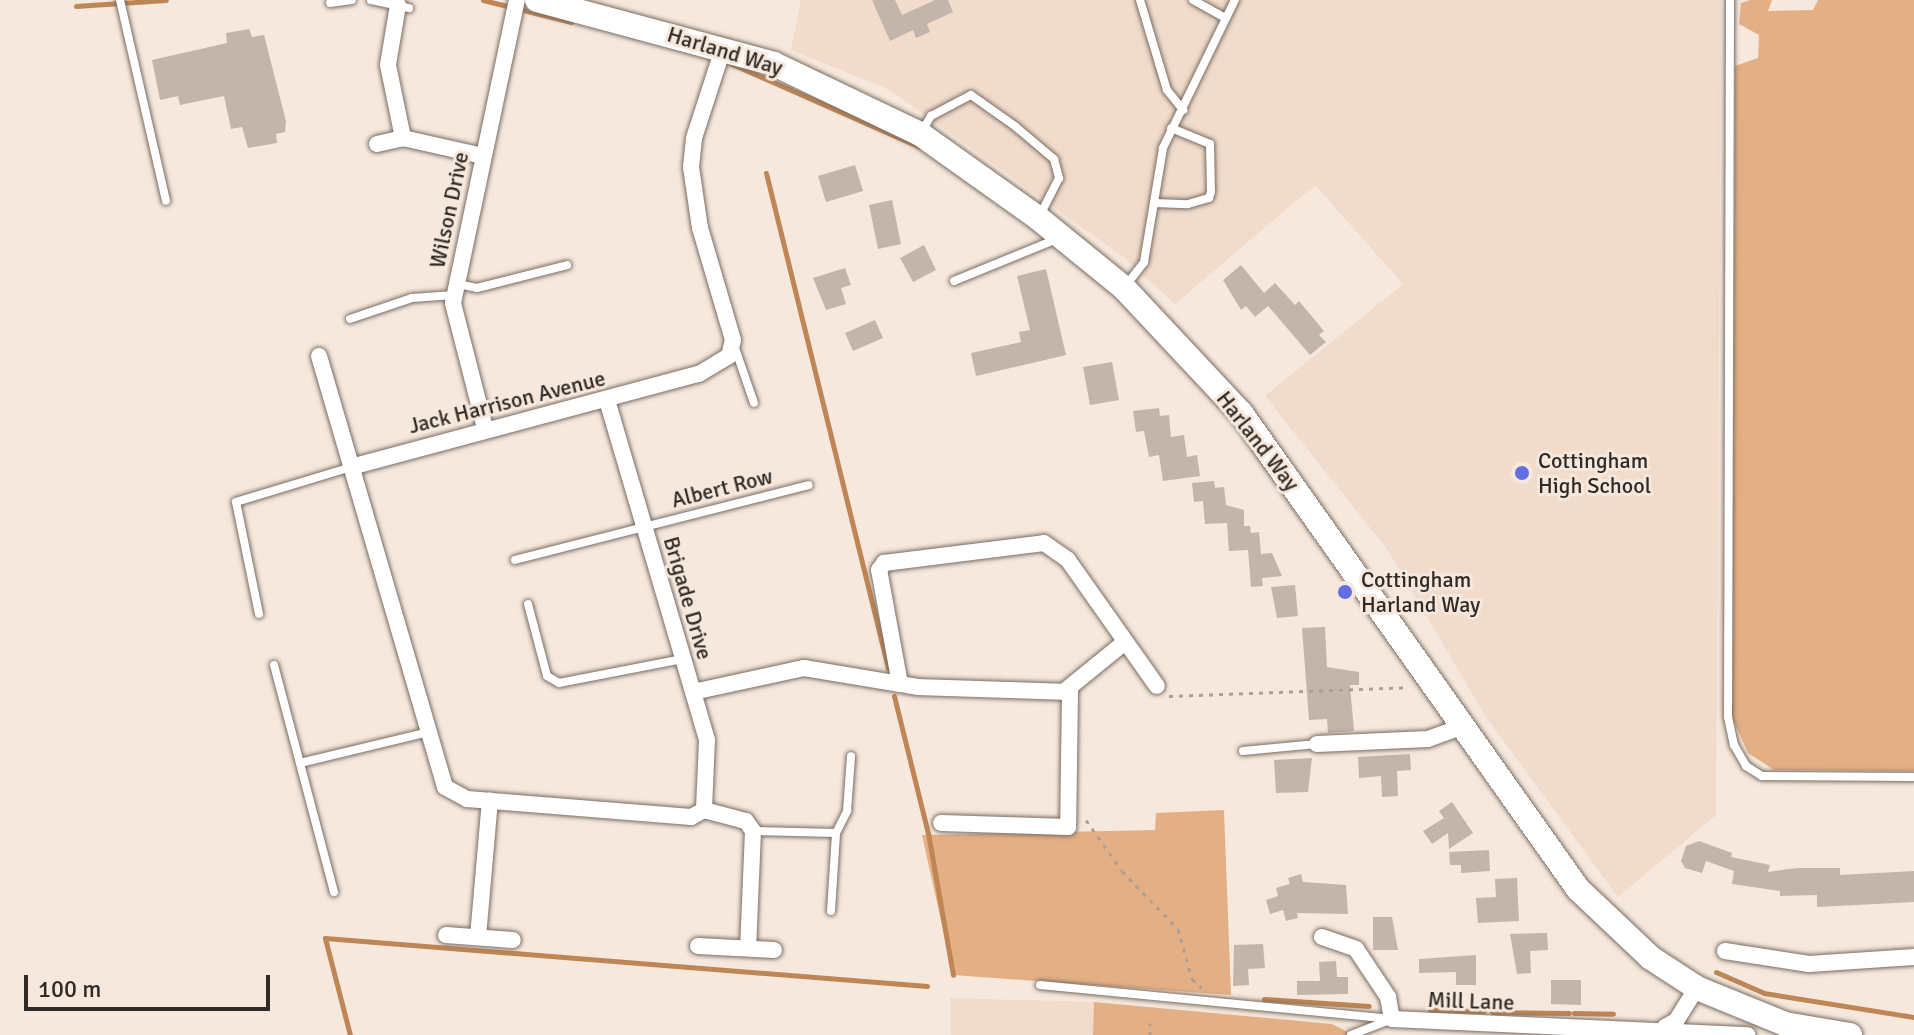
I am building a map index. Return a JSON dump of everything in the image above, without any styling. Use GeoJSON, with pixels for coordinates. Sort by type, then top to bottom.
{"type":"FeatureCollection","features":[{"type":"Feature","properties":{"kind":"main road","name":"Harland Way"},"geometry":{"type":"LineString","coordinates":[[537,0],[723,49],[787,70],[920,134],[1038,218],[1124,288],[1241,413],[1578,889],[1651,958],[1697,988],[1755,1015],[1850,1035]]}},
{"type":"Feature","properties":{"kind":"street","name":"Wilson Drive"},"geometry":{"type":"LineString","coordinates":[[485,428],[454,315],[456,290],[517,0]]}},
{"type":"Feature","properties":{"kind":"street"},"geometry":{"type":"LineString","coordinates":[[403,7],[388,65],[403,138]]}},
{"type":"Feature","properties":{"kind":"street"},"geometry":{"type":"LineString","coordinates":[[723,49],[694,138],[691,167],[700,228],[735,347]]}},
{"type":"Feature","properties":{"kind":"street"},"geometry":{"type":"LineString","coordinates":[[377,144],[403,138],[483,156]]}},
{"type":"Feature","properties":{"kind":"street","name":"Jack Harrison Avenue"},"geometry":{"type":"LineString","coordinates":[[351,467],[485,428],[607,400],[713,369],[735,347]]}},
{"type":"Feature","properties":{"kind":"street"},"geometry":{"type":"LineString","coordinates":[[319,356],[445,787],[467,799],[691,817],[704,810],[746,821],[753,831],[748,948]]}},
{"type":"Feature","properties":{"kind":"street","name":"Brigade Drive"},"geometry":{"type":"LineString","coordinates":[[607,400],[707,740],[704,810]]}},
{"type":"Feature","properties":{"kind":"street"},"geometry":{"type":"LineString","coordinates":[[900,684],[879,570],[891,559],[1044,543],[1068,560],[1157,686]]}},
{"type":"Feature","properties":{"kind":"street"},"geometry":{"type":"LineString","coordinates":[[1066,690],[1125,642]]}},
{"type":"Feature","properties":{"kind":"street"},"geometry":{"type":"LineString","coordinates":[[693,692],[804,668],[900,684],[1066,690],[1072,695],[1068,827],[941,823]]}},
{"type":"Feature","properties":{"kind":"street"},"geometry":{"type":"LineString","coordinates":[[1317,744],[1428,739],[1464,726]]}},
{"type":"Feature","properties":{"kind":"street"},"geometry":{"type":"LineString","coordinates":[[478,937],[490,801]]}},
{"type":"Feature","properties":{"kind":"street"},"geometry":{"type":"LineString","coordinates":[[446,935],[513,940]]}},
{"type":"Feature","properties":{"kind":"street"},"geometry":{"type":"LineString","coordinates":[[1322,937],[1356,949],[1388,997],[1392,1019]]}},
{"type":"Feature","properties":{"kind":"street"},"geometry":{"type":"LineString","coordinates":[[698,946],[774,950]]}},
{"type":"Feature","properties":{"kind":"street"},"geometry":{"type":"LineString","coordinates":[[1725,951],[1809,964],[1914,957]]}},
{"type":"Feature","properties":{"kind":"street"},"geometry":{"type":"LineString","coordinates":[[1665,1027],[1676,1021],[1697,988]]}},
{"type":"Feature","properties":{"kind":"street","name":"Mill Lane"},"geometry":{"type":"LineString","coordinates":[[1392,1019],[1665,1027],[1748,1035]]}},
{"type":"Feature","properties":{"kind":"lane"},"geometry":{"type":"LineString","coordinates":[[120,0],[166,201]]}},
{"type":"Feature","properties":{"kind":"lane"},"geometry":{"type":"LineString","coordinates":[[330,3],[352,0]]}},
{"type":"Feature","properties":{"kind":"lane"},"geometry":{"type":"LineString","coordinates":[[371,0],[403,7]]}},
{"type":"Feature","properties":{"kind":"lane"},"geometry":{"type":"LineString","coordinates":[[1140,0],[1167,90],[1183,110]]}},
{"type":"Feature","properties":{"kind":"lane"},"geometry":{"type":"LineString","coordinates":[[1193,0],[1225,18]]}},
{"type":"Feature","properties":{"kind":"lane"},"geometry":{"type":"LineString","coordinates":[[1124,288],[1144,262],[1171,128],[1183,110],[1235,0]]}},
{"type":"Feature","properties":{"kind":"lane"},"geometry":{"type":"LineString","coordinates":[[1730,0],[1728,717],[1734,745],[1746,766],[1762,776],[1914,777]]}},
{"type":"Feature","properties":{"kind":"lane"},"geometry":{"type":"LineString","coordinates":[[920,134],[931,116],[971,95],[1016,127],[1054,159],[1059,178],[1038,218]]}},
{"type":"Feature","properties":{"kind":"lane"},"geometry":{"type":"LineString","coordinates":[[1154,203],[1188,204],[1209,198],[1211,192],[1210,144],[1171,128]]}},
{"type":"Feature","properties":{"kind":"lane"},"geometry":{"type":"LineString","coordinates":[[954,281],[1061,237]]}},
{"type":"Feature","properties":{"kind":"lane"},"geometry":{"type":"LineString","coordinates":[[350,319],[412,298],[477,288],[567,265]]}},
{"type":"Feature","properties":{"kind":"lane"},"geometry":{"type":"LineString","coordinates":[[735,347],[754,403]]}},
{"type":"Feature","properties":{"kind":"lane"},"geometry":{"type":"LineString","coordinates":[[259,614],[236,502],[351,467]]}},
{"type":"Feature","properties":{"kind":"lane","name":"Albert Row"},"geometry":{"type":"LineString","coordinates":[[515,560],[809,485]]}},
{"type":"Feature","properties":{"kind":"lane"},"geometry":{"type":"LineString","coordinates":[[528,604],[547,676],[559,683],[683,659]]}},
{"type":"Feature","properties":{"kind":"lane"},"geometry":{"type":"LineString","coordinates":[[274,665],[334,892]]}},
{"type":"Feature","properties":{"kind":"lane"},"geometry":{"type":"LineString","coordinates":[[300,763],[429,732]]}},
{"type":"Feature","properties":{"kind":"lane"},"geometry":{"type":"LineString","coordinates":[[1243,751],[1317,744]]}},
{"type":"Feature","properties":{"kind":"lane"},"geometry":{"type":"LineString","coordinates":[[831,911],[836,833],[847,811],[851,756]]}},
{"type":"Feature","properties":{"kind":"lane"},"geometry":{"type":"LineString","coordinates":[[753,831],[836,833]]}},
{"type":"Feature","properties":{"kind":"lane"},"geometry":{"type":"LineString","coordinates":[[1040,985],[1392,1019]]}},
{"type":"Feature","properties":{"kind":"lane"},"geometry":{"type":"LineString","coordinates":[[1351,1035],[1392,1019]]}},
{"type":"Feature","properties":{"kind":"path"},"geometry":{"type":"LineString","coordinates":[[1157,686],[1170,697],[1435,686]]}},
{"type":"Feature","properties":{"kind":"path"},"geometry":{"type":"LineString","coordinates":[[1069,793],[1100,844],[1165,910],[1178,929],[1192,979],[1220,1004]]}},
{"type":"Feature","properties":{"kind":"path"},"geometry":{"type":"LineString","coordinates":[[1150,1023],[1150,1035]]}},
{"type":"Feature","properties":{"kind":"shaded area","name":"Cottingham High School"},"geometry":{"type":"Polygon","coordinates":[[[801,0],[1721,0],[1716,815],[1618,897],[1486,717],[1387,549],[1265,396],[1403,284],[1315,185],[1175,304],[1122,256],[890,90],[791,50],[801,0]]]}},
{"type":"Feature","properties":{"kind":"shaded area"},"geometry":{"type":"Polygon","coordinates":[[[1772,0],[1768,11],[1813,10],[1818,0],[1914,0],[1914,771],[1774,770],[1748,753],[1732,717],[1735,66],[1758,58],[1759,35],[1739,24],[1741,3],[1772,0]]]}},
{"type":"Feature","properties":{"kind":"shaded area"},"geometry":{"type":"Polygon","coordinates":[[[1224,810],[1231,995],[953,975],[922,835],[1155,830],[1156,813],[1224,810]]]}},
{"type":"Feature","properties":{"kind":"shaded area"},"geometry":{"type":"Polygon","coordinates":[[[950,998],[1094,1002],[1093,1035],[951,1035],[950,998]]]}},
{"type":"Feature","properties":{"kind":"shaded area"},"geometry":{"type":"Polygon","coordinates":[[[1094,1002],[1332,1024],[1354,1035],[1093,1035],[1094,1002]]]}},
{"type":"Feature","properties":{"kind":"building"},"geometry":{"type":"Polygon","coordinates":[[[872,0],[895,0],[902,15],[935,0],[948,0],[953,12],[927,24],[930,32],[916,38],[913,30],[890,41],[872,0]]]}},
{"type":"Feature","properties":{"kind":"building"},"geometry":{"type":"Polygon","coordinates":[[[249,29],[252,37],[264,35],[286,121],[285,132],[276,134],[277,143],[248,148],[242,127],[231,129],[224,96],[180,105],[178,96],[160,100],[152,60],[227,43],[226,33],[249,29]]]}},
{"type":"Feature","properties":{"kind":"building"},"geometry":{"type":"Polygon","coordinates":[[[855,165],[863,191],[826,202],[818,176],[855,165]]]}},
{"type":"Feature","properties":{"kind":"building"},"geometry":{"type":"Polygon","coordinates":[[[892,200],[901,244],[878,249],[869,205],[892,200]]]}},
{"type":"Feature","properties":{"kind":"building"},"geometry":{"type":"Polygon","coordinates":[[[924,245],[936,270],[913,282],[900,258],[924,245]]]}},
{"type":"Feature","properties":{"kind":"building"},"geometry":{"type":"Polygon","coordinates":[[[1241,265],[1264,293],[1275,283],[1295,305],[1299,301],[1324,331],[1319,335],[1326,342],[1310,355],[1268,306],[1255,317],[1246,306],[1241,310],[1223,280],[1241,265]]]}},
{"type":"Feature","properties":{"kind":"building"},"geometry":{"type":"Polygon","coordinates":[[[845,268],[851,285],[841,288],[846,304],[826,310],[813,278],[845,268]]]}},
{"type":"Feature","properties":{"kind":"building"},"geometry":{"type":"Polygon","coordinates":[[[1046,269],[1066,355],[976,376],[971,353],[1021,342],[1019,332],[1030,330],[1017,276],[1046,269]]]}},
{"type":"Feature","properties":{"kind":"building"},"geometry":{"type":"Polygon","coordinates":[[[875,320],[883,338],[853,351],[845,333],[875,320]]]}},
{"type":"Feature","properties":{"kind":"building"},"geometry":{"type":"Polygon","coordinates":[[[1112,362],[1119,400],[1090,405],[1083,367],[1112,362]]]}},
{"type":"Feature","properties":{"kind":"building"},"geometry":{"type":"Polygon","coordinates":[[[1159,408],[1160,416],[1169,415],[1171,437],[1184,435],[1187,457],[1197,455],[1200,476],[1163,481],[1159,455],[1149,457],[1144,431],[1136,432],[1133,411],[1159,408]]]}},
{"type":"Feature","properties":{"kind":"building"},"geometry":{"type":"Polygon","coordinates":[[[1214,481],[1215,488],[1224,487],[1226,505],[1244,510],[1244,526],[1250,526],[1251,533],[1259,532],[1261,554],[1272,553],[1282,576],[1262,578],[1263,586],[1251,587],[1248,550],[1229,551],[1227,523],[1205,524],[1203,501],[1194,502],[1192,483],[1214,481]]]}},
{"type":"Feature","properties":{"kind":"building"},"geometry":{"type":"Polygon","coordinates":[[[1295,585],[1298,616],[1277,618],[1271,587],[1295,585]]]}},
{"type":"Feature","properties":{"kind":"building"},"geometry":{"type":"Polygon","coordinates":[[[1325,627],[1327,667],[1359,672],[1359,685],[1350,685],[1354,731],[1328,733],[1327,719],[1309,720],[1302,628],[1325,627]]]}},
{"type":"Feature","properties":{"kind":"building"},"geometry":{"type":"Polygon","coordinates":[[[1410,754],[1411,770],[1397,771],[1398,796],[1382,797],[1381,776],[1359,778],[1358,757],[1410,754]]]}},
{"type":"Feature","properties":{"kind":"building"},"geometry":{"type":"Polygon","coordinates":[[[1312,758],[1308,792],[1276,793],[1274,760],[1312,758]]]}},
{"type":"Feature","properties":{"kind":"building"},"geometry":{"type":"Polygon","coordinates":[[[1452,802],[1473,833],[1449,849],[1448,833],[1432,844],[1423,831],[1444,818],[1439,811],[1452,802]]]}},
{"type":"Feature","properties":{"kind":"building"},"geometry":{"type":"Polygon","coordinates":[[[1699,841],[1732,853],[1731,857],[1770,865],[1768,872],[1797,868],[1840,868],[1840,875],[1914,871],[1914,902],[1817,907],[1817,895],[1780,896],[1780,891],[1732,884],[1734,871],[1706,861],[1702,873],[1685,868],[1681,861],[1686,846],[1699,841]]]}},
{"type":"Feature","properties":{"kind":"building"},"geometry":{"type":"Polygon","coordinates":[[[1489,850],[1490,871],[1461,873],[1461,865],[1450,865],[1449,852],[1489,850]]]}},
{"type":"Feature","properties":{"kind":"building"},"geometry":{"type":"Polygon","coordinates":[[[1301,874],[1303,882],[1346,885],[1348,914],[1297,913],[1298,918],[1286,921],[1283,910],[1270,914],[1266,900],[1278,896],[1276,888],[1290,884],[1288,878],[1301,874]]]}},
{"type":"Feature","properties":{"kind":"building"},"geometry":{"type":"Polygon","coordinates":[[[1517,878],[1519,921],[1478,923],[1476,898],[1496,897],[1495,879],[1517,878]]]}},
{"type":"Feature","properties":{"kind":"building"},"geometry":{"type":"Polygon","coordinates":[[[1373,917],[1392,917],[1398,950],[1373,950],[1373,917]]]}},
{"type":"Feature","properties":{"kind":"building"},"geometry":{"type":"Polygon","coordinates":[[[1547,933],[1548,950],[1530,951],[1531,973],[1517,974],[1510,934],[1547,933]]]}},
{"type":"Feature","properties":{"kind":"building"},"geometry":{"type":"Polygon","coordinates":[[[1263,944],[1265,968],[1248,969],[1249,985],[1233,986],[1234,945],[1263,944]]]}},
{"type":"Feature","properties":{"kind":"building"},"geometry":{"type":"Polygon","coordinates":[[[1476,955],[1476,985],[1456,985],[1456,972],[1419,973],[1419,959],[1476,955]]]}},
{"type":"Feature","properties":{"kind":"building"},"geometry":{"type":"Polygon","coordinates":[[[1336,961],[1337,977],[1348,977],[1348,994],[1297,995],[1297,981],[1320,981],[1319,962],[1336,961]]]}},
{"type":"Feature","properties":{"kind":"building"},"geometry":{"type":"Polygon","coordinates":[[[1551,980],[1581,980],[1581,1005],[1551,1004],[1551,980]]]}},
{"type":"Feature","properties":{"kind":"waterway"},"geometry":{"type":"LineString","coordinates":[[76,6],[166,0]]}},
{"type":"Feature","properties":{"kind":"waterway"},"geometry":{"type":"LineString","coordinates":[[483,0],[571,22]]}},
{"type":"Feature","properties":{"kind":"waterway"},"geometry":{"type":"LineString","coordinates":[[732,64],[920,147]]}},
{"type":"Feature","properties":{"kind":"waterway"},"geometry":{"type":"LineString","coordinates":[[766,173],[888,668]]}},
{"type":"Feature","properties":{"kind":"waterway"},"geometry":{"type":"LineString","coordinates":[[894,696],[928,833],[953,975]]}},
{"type":"Feature","properties":{"kind":"waterway"},"geometry":{"type":"LineString","coordinates":[[350,1035],[325,938],[927,986]]}},
{"type":"Feature","properties":{"kind":"waterway"},"geometry":{"type":"LineString","coordinates":[[1716,972],[1764,993],[1914,1017]]}},
{"type":"Feature","properties":{"kind":"waterway"},"geometry":{"type":"LineString","coordinates":[[1264,999],[1369,1006]]}},
{"type":"Feature","properties":{"kind":"waterway"},"geometry":{"type":"LineString","coordinates":[[1430,1010],[1484,1011]]}},
{"type":"Feature","properties":{"kind":"waterway"},"geometry":{"type":"LineString","coordinates":[[1492,1012],[1569,1013]]}},
{"type":"Feature","properties":{"kind":"waterway"},"geometry":{"type":"LineString","coordinates":[[1574,1013],[1613,1014]]}},
{"type":"Feature","properties":{"kind":"place","name":"Cottingham High School"},"geometry":{"type":"Point","coordinates":[1522,473]}},
{"type":"Feature","properties":{"kind":"place","name":"Cottingham Harland Way"},"geometry":{"type":"Point","coordinates":[1345,592]}}]}
